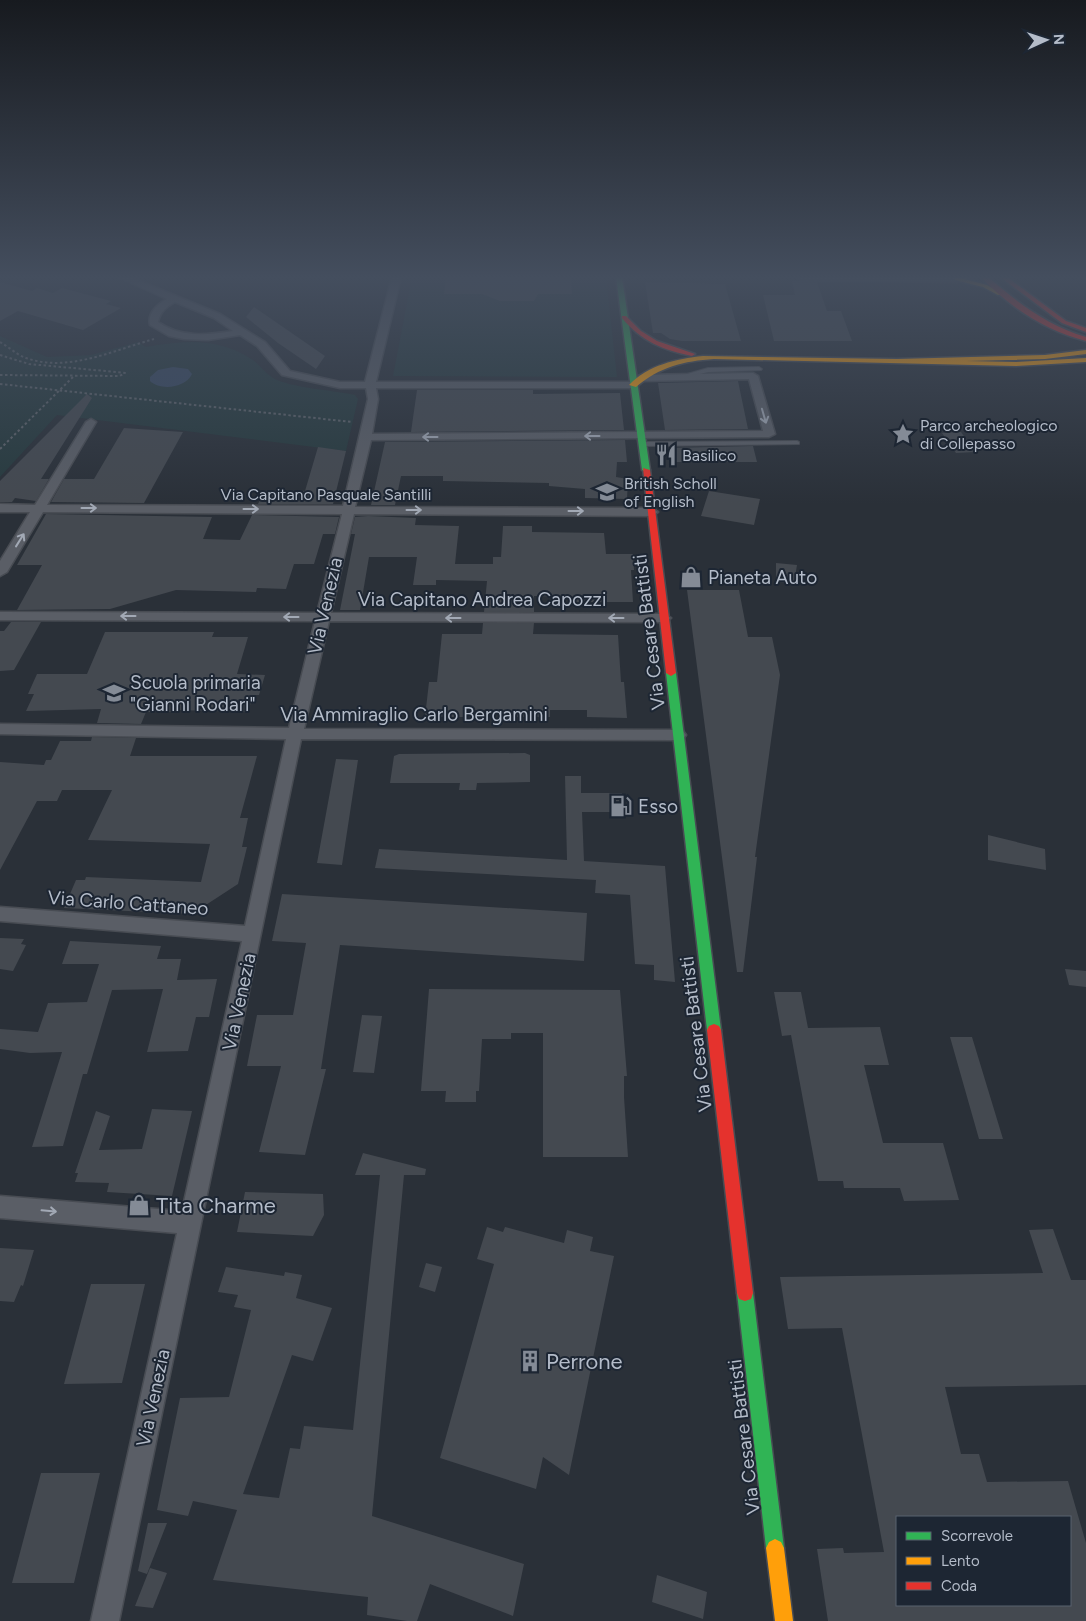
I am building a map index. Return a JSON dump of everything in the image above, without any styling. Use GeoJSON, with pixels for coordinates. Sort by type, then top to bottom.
{"type":"FeatureCollection","features":[{"type":"Feature","properties":{"kind":"main road","name":"Via Cesare Battisti"},"geometry":{"type":"LineString","coordinates":[[631,353],[637,382],[641,438],[652,512],[784,1621]]}},
{"type":"Feature","properties":{"kind":"main road"},"geometry":{"type":"LineString","coordinates":[[688,353],[740,358]]}},
{"type":"Feature","properties":{"kind":"main road"},"geometry":{"type":"LineString","coordinates":[[637,382],[657,367],[673,362],[740,358],[900,360],[1044,357],[1081,353]]}},
{"type":"Feature","properties":{"kind":"main road"},"geometry":{"type":"LineString","coordinates":[[900,360],[978,364],[1086,361]]}},
{"type":"Feature","properties":{"kind":"street"},"geometry":{"type":"LineString","coordinates":[[268,353],[286,373],[340,385],[637,382],[679,377],[753,376],[769,434],[641,438],[361,430]]}},
{"type":"Feature","properties":{"kind":"street","name":"Via Venezia"},"geometry":{"type":"LineString","coordinates":[[105,1621],[296,734],[348,510],[361,430],[373,399],[370,384],[378,353]]}},
{"type":"Feature","properties":{"kind":"street"},"geometry":{"type":"LineString","coordinates":[[0,572],[91,422]]}},
{"type":"Feature","properties":{"kind":"street","name":"Via Capitano Pasquale Santilli"},"geometry":{"type":"LineString","coordinates":[[0,508],[652,512]]}},
{"type":"Feature","properties":{"kind":"street","name":"Via Capitano Andrea Capozzi"},"geometry":{"type":"LineString","coordinates":[[0,616],[664,618]]}},
{"type":"Feature","properties":{"kind":"street","name":"Via Ammiraglio Carlo Bergamini"},"geometry":{"type":"LineString","coordinates":[[0,729],[296,734],[678,735]]}},
{"type":"Feature","properties":{"kind":"street","name":"Via Carlo Cattaneo"},"geometry":{"type":"LineString","coordinates":[[0,914],[253,934]]}},
{"type":"Feature","properties":{"kind":"street"},"geometry":{"type":"LineString","coordinates":[[0,1207],[191,1224]]}},
{"type":"Feature","properties":{"kind":"lane"},"geometry":{"type":"LineString","coordinates":[[679,377],[708,370],[759,369]]}},
{"type":"Feature","properties":{"kind":"lane"},"geometry":{"type":"LineString","coordinates":[[641,438],[797,443]]}},
{"type":"Feature","properties":{"kind":"path"},"geometry":{"type":"LineString","coordinates":[[18,353],[29,359],[64,361],[110,353]]}},
{"type":"Feature","properties":{"kind":"path"},"geometry":{"type":"LineString","coordinates":[[0,355],[29,364],[127,373],[119,376],[0,375]]}},
{"type":"Feature","properties":{"kind":"path"},"geometry":{"type":"LineString","coordinates":[[0,449],[75,376]]}},
{"type":"Feature","properties":{"kind":"path"},"geometry":{"type":"LineString","coordinates":[[0,384],[60,390],[361,430]]}},
{"type":"Feature","properties":{"kind":"green space"},"geometry":{"type":"Polygon","coordinates":[[[0,353],[37,353],[47,357],[91,355],[100,353],[239,353],[253,360],[273,378],[290,384],[355,395],[358,399],[346,451],[57,415],[0,477],[0,353]]]}},
{"type":"Feature","properties":{"kind":"green space"},"geometry":{"type":"Polygon","coordinates":[[[397,353],[614,353],[617,377],[393,376],[397,353]]]}},
{"type":"Feature","properties":{"kind":"water"},"geometry":{"type":"Polygon","coordinates":[[[173,367],[188,369],[192,374],[189,379],[172,387],[160,386],[150,381],[150,377],[158,370],[173,367]]]}},
{"type":"Feature","properties":{"kind":"building"},"geometry":{"type":"Polygon","coordinates":[[[292,353],[320,353],[325,356],[316,369],[292,353]]]}},
{"type":"Feature","properties":{"kind":"building"},"geometry":{"type":"Polygon","coordinates":[[[738,381],[748,429],[665,430],[658,383],[738,381]]]}},
{"type":"Feature","properties":{"kind":"building"},"geometry":{"type":"Polygon","coordinates":[[[417,390],[533,390],[533,394],[620,393],[624,430],[411,432],[417,390]]]}},
{"type":"Feature","properties":{"kind":"building"},"geometry":{"type":"Polygon","coordinates":[[[87,394],[92,398],[41,479],[49,479],[36,501],[15,498],[12,502],[0,502],[0,481],[87,394]]]}},
{"type":"Feature","properties":{"kind":"building"},"geometry":{"type":"Polygon","coordinates":[[[124,428],[183,432],[144,503],[51,502],[64,479],[94,479],[124,428]]]}},
{"type":"Feature","properties":{"kind":"building"},"geometry":{"type":"Polygon","coordinates":[[[961,432],[975,452],[956,453],[942,433],[961,432]]]}},
{"type":"Feature","properties":{"kind":"building"},"geometry":{"type":"Polygon","coordinates":[[[625,440],[627,462],[617,462],[616,477],[628,479],[627,499],[585,498],[585,489],[549,486],[549,483],[443,481],[443,476],[401,476],[395,505],[371,505],[385,442],[625,440]]]}},
{"type":"Feature","properties":{"kind":"building"},"geometry":{"type":"Polygon","coordinates":[[[753,446],[757,462],[670,462],[668,448],[753,446]]]}},
{"type":"Feature","properties":{"kind":"building"},"geometry":{"type":"Polygon","coordinates":[[[318,447],[346,451],[333,504],[258,504],[264,491],[305,491],[318,447]]]}},
{"type":"Feature","properties":{"kind":"building"},"geometry":{"type":"Polygon","coordinates":[[[709,491],[760,499],[754,525],[701,516],[709,491]]]}},
{"type":"Feature","properties":{"kind":"building"},"geometry":{"type":"Polygon","coordinates":[[[46,514],[212,517],[203,539],[240,540],[252,515],[339,517],[335,534],[323,534],[314,564],[294,564],[286,589],[257,588],[256,592],[176,590],[110,609],[17,610],[42,565],[17,565],[46,514]]]}},
{"type":"Feature","properties":{"kind":"building"},"geometry":{"type":"Polygon","coordinates":[[[355,517],[416,518],[415,525],[459,526],[455,564],[493,564],[493,557],[501,557],[503,526],[532,526],[532,532],[604,533],[606,554],[633,554],[634,570],[631,570],[633,602],[572,602],[572,597],[534,596],[534,612],[484,612],[487,581],[436,580],[436,585],[413,585],[417,557],[369,557],[360,610],[340,610],[355,534],[351,534],[355,517]]]}},
{"type":"Feature","properties":{"kind":"building"},"geometry":{"type":"Polygon","coordinates":[[[776,563],[797,565],[794,583],[776,582],[776,563]]]}},
{"type":"Feature","properties":{"kind":"building"},"geometry":{"type":"Polygon","coordinates":[[[687,590],[739,590],[748,637],[772,637],[780,675],[755,857],[757,857],[743,972],[737,972],[687,590]]]}},
{"type":"Feature","properties":{"kind":"building"},"geometry":{"type":"Polygon","coordinates":[[[11,622],[41,622],[14,670],[0,671],[0,631],[4,631],[11,622]]]}},
{"type":"Feature","properties":{"kind":"building"},"geometry":{"type":"Polygon","coordinates":[[[483,623],[534,623],[533,634],[618,635],[621,682],[624,682],[627,718],[587,717],[587,710],[550,710],[550,717],[503,717],[503,710],[466,710],[466,717],[425,717],[429,682],[437,682],[442,634],[482,634],[483,623]]]}},
{"type":"Feature","properties":{"kind":"building"},"geometry":{"type":"Polygon","coordinates":[[[105,632],[214,632],[212,637],[248,637],[237,674],[265,675],[259,695],[253,695],[248,712],[175,710],[174,712],[146,712],[141,724],[97,723],[101,709],[26,711],[34,694],[28,694],[37,674],[87,674],[105,632]]]}},
{"type":"Feature","properties":{"kind":"building"},"geometry":{"type":"Polygon","coordinates":[[[92,737],[136,738],[130,756],[257,756],[240,818],[248,818],[242,847],[247,847],[238,884],[192,914],[64,908],[76,880],[85,880],[86,877],[201,882],[210,844],[88,840],[112,790],[62,790],[57,801],[37,801],[0,870],[0,762],[44,765],[46,760],[51,760],[60,741],[91,741],[92,737]]]}},
{"type":"Feature","properties":{"kind":"building"},"geometry":{"type":"Polygon","coordinates":[[[525,753],[530,755],[530,782],[477,783],[476,790],[459,790],[460,783],[390,783],[394,756],[399,754],[525,753]]]}},
{"type":"Feature","properties":{"kind":"building"},"geometry":{"type":"Polygon","coordinates":[[[336,759],[358,760],[342,865],[317,863],[336,759]]]}},
{"type":"Feature","properties":{"kind":"building"},"geometry":{"type":"Polygon","coordinates":[[[565,776],[581,776],[581,793],[622,793],[623,812],[582,812],[584,861],[665,866],[675,982],[654,980],[654,965],[635,964],[630,895],[595,893],[596,880],[375,868],[379,849],[567,860],[565,776]]]}},
{"type":"Feature","properties":{"kind":"building"},"geometry":{"type":"Polygon","coordinates":[[[988,835],[1045,849],[1046,870],[988,860],[988,835]]]}},
{"type":"Feature","properties":{"kind":"building"},"geometry":{"type":"Polygon","coordinates":[[[282,894],[587,913],[584,961],[340,945],[321,1069],[326,1069],[305,1155],[259,1152],[281,1066],[247,1066],[257,1015],[293,1015],[306,943],[272,941],[282,894]]]}},
{"type":"Feature","properties":{"kind":"building"},"geometry":{"type":"Polygon","coordinates":[[[0,938],[24,939],[21,944],[26,945],[13,971],[0,969],[0,938]]]}},
{"type":"Feature","properties":{"kind":"building"},"geometry":{"type":"Polygon","coordinates":[[[70,941],[161,946],[157,959],[181,959],[177,980],[217,979],[209,1017],[196,1017],[188,1051],[147,1052],[163,989],[112,990],[87,1074],[83,1074],[63,1146],[32,1147],[62,1052],[30,1053],[0,1049],[0,1029],[38,1032],[48,1003],[87,1002],[99,964],[62,964],[70,941]]]}},
{"type":"Feature","properties":{"kind":"building"},"geometry":{"type":"Polygon","coordinates":[[[1065,969],[1086,971],[1086,987],[1069,985],[1065,969]]]}},
{"type":"Feature","properties":{"kind":"building"},"geometry":{"type":"Polygon","coordinates":[[[429,989],[620,990],[627,1076],[624,1076],[624,1097],[628,1157],[543,1157],[543,1033],[511,1033],[511,1039],[482,1039],[479,1091],[476,1091],[476,1102],[445,1102],[446,1091],[421,1091],[429,989]]]}},
{"type":"Feature","properties":{"kind":"building"},"geometry":{"type":"Polygon","coordinates":[[[774,992],[801,992],[808,1028],[880,1027],[889,1065],[864,1065],[883,1143],[943,1143],[959,1200],[904,1201],[900,1188],[844,1188],[843,1181],[818,1181],[791,1035],[782,1036],[774,992]]]}},
{"type":"Feature","properties":{"kind":"building"},"geometry":{"type":"Polygon","coordinates":[[[362,1015],[382,1016],[374,1073],[353,1072],[362,1015]]]}},
{"type":"Feature","properties":{"kind":"building"},"geometry":{"type":"Polygon","coordinates":[[[950,1037],[972,1037],[1003,1139],[979,1139],[950,1037]]]}},
{"type":"Feature","properties":{"kind":"building"},"geometry":{"type":"Polygon","coordinates":[[[152,1109],[192,1111],[172,1196],[107,1192],[109,1183],[75,1182],[78,1173],[75,1173],[96,1111],[110,1116],[99,1150],[142,1149],[152,1109]]]}},
{"type":"Feature","properties":{"kind":"building"},"geometry":{"type":"Polygon","coordinates":[[[363,1153],[426,1169],[425,1175],[404,1175],[372,1516],[524,1564],[513,1616],[430,1584],[417,1621],[407,1621],[367,1615],[368,1597],[213,1580],[237,1510],[193,1501],[188,1516],[157,1510],[180,1398],[229,1397],[251,1310],[234,1307],[238,1295],[218,1292],[226,1267],[284,1276],[285,1272],[302,1275],[296,1298],[332,1308],[313,1361],[292,1355],[243,1494],[279,1498],[290,1448],[300,1449],[304,1426],[353,1430],[380,1175],[355,1175],[363,1153]]]}},
{"type":"Feature","properties":{"kind":"building"},"geometry":{"type":"Polygon","coordinates":[[[245,1192],[323,1194],[324,1215],[313,1236],[237,1232],[245,1192]]]}},
{"type":"Feature","properties":{"kind":"building","name":"Perrone"},"geometry":{"type":"Polygon","coordinates":[[[487,1227],[503,1232],[505,1227],[564,1243],[567,1230],[593,1237],[590,1251],[614,1256],[569,1475],[543,1457],[536,1489],[440,1458],[494,1264],[477,1259],[487,1227]]]}},
{"type":"Feature","properties":{"kind":"building"},"geometry":{"type":"Polygon","coordinates":[[[1053,1229],[1071,1280],[1086,1280],[1086,1385],[945,1387],[961,1454],[979,1454],[987,1482],[1068,1481],[1086,1543],[1086,1621],[828,1621],[817,1549],[843,1548],[844,1553],[884,1552],[842,1328],[788,1329],[780,1277],[1043,1273],[1029,1230],[1053,1229]]]}},
{"type":"Feature","properties":{"kind":"building"},"geometry":{"type":"Polygon","coordinates":[[[0,1248],[34,1250],[23,1286],[21,1285],[14,1302],[0,1301],[0,1248]]]}},
{"type":"Feature","properties":{"kind":"building"},"geometry":{"type":"Polygon","coordinates":[[[426,1263],[442,1267],[435,1292],[419,1287],[426,1263]]]}},
{"type":"Feature","properties":{"kind":"building"},"geometry":{"type":"Polygon","coordinates":[[[91,1284],[145,1284],[122,1383],[64,1384],[91,1284]]]}},
{"type":"Feature","properties":{"kind":"building"},"geometry":{"type":"Polygon","coordinates":[[[41,1473],[100,1473],[74,1583],[12,1583],[41,1473]]]}},
{"type":"Feature","properties":{"kind":"building"},"geometry":{"type":"Polygon","coordinates":[[[148,1523],[167,1523],[147,1574],[138,1571],[148,1523]]]}},
{"type":"Feature","properties":{"kind":"building"},"geometry":{"type":"Polygon","coordinates":[[[150,1568],[167,1573],[153,1608],[135,1606],[150,1568]]]}},
{"type":"Feature","properties":{"kind":"building"},"geometry":{"type":"Polygon","coordinates":[[[657,1575],[707,1592],[703,1619],[652,1602],[657,1575]]]}},
{"type":"Feature","properties":{"kind":"traffic: fast"},"geometry":{"type":"LineString","coordinates":[[630,353],[646,470]]}},
{"type":"Feature","properties":{"kind":"traffic: fast"},"geometry":{"type":"LineString","coordinates":[[671,673],[714,1030]]}},
{"type":"Feature","properties":{"kind":"traffic: fast"},"geometry":{"type":"LineString","coordinates":[[745,1293],[775,1548]]}},
{"type":"Feature","properties":{"kind":"traffic: slow"},"geometry":{"type":"LineString","coordinates":[[900,360],[1045,357],[1081,353]]}},
{"type":"Feature","properties":{"kind":"traffic: slow"},"geometry":{"type":"LineString","coordinates":[[633,385],[651,372],[671,363],[714,357],[1016,364],[1086,360]]}},
{"type":"Feature","properties":{"kind":"traffic: slow"},"geometry":{"type":"LineString","coordinates":[[775,1548],[784,1621]]}},
{"type":"Feature","properties":{"kind":"traffic: jam"},"geometry":{"type":"LineString","coordinates":[[687,353],[692,354]]}},
{"type":"Feature","properties":{"kind":"traffic: jam"},"geometry":{"type":"LineString","coordinates":[[646,470],[671,673]]}},
{"type":"Feature","properties":{"kind":"traffic: jam"},"geometry":{"type":"LineString","coordinates":[[714,1030],[745,1293]]}},
{"type":"Feature","properties":{"kind":"place","name":"Parco archeologico di Collepasso"},"geometry":{"type":"Point","coordinates":[903,434]}},
{"type":"Feature","properties":{"kind":"place","name":"Basilico"},"geometry":{"type":"Point","coordinates":[666,455]}},
{"type":"Feature","properties":{"kind":"place","name":"British Scholl of English"},"geometry":{"type":"Point","coordinates":[607,492]}},
{"type":"Feature","properties":{"kind":"place","name":"Pianeta Auto"},"geometry":{"type":"Point","coordinates":[691,577]}},
{"type":"Feature","properties":{"kind":"place","name":"Scuola primaria \"Gianni Rodari\""},"geometry":{"type":"Point","coordinates":[114,693]}},
{"type":"Feature","properties":{"kind":"place","name":"Esso"},"geometry":{"type":"Point","coordinates":[621,806]}},
{"type":"Feature","properties":{"kind":"place","name":"Tita Charme"},"geometry":{"type":"Point","coordinates":[139,1205]}},
{"type":"Feature","properties":{"kind":"place","name":"Perrone"},"geometry":{"type":"Point","coordinates":[530,1361]}}]}
